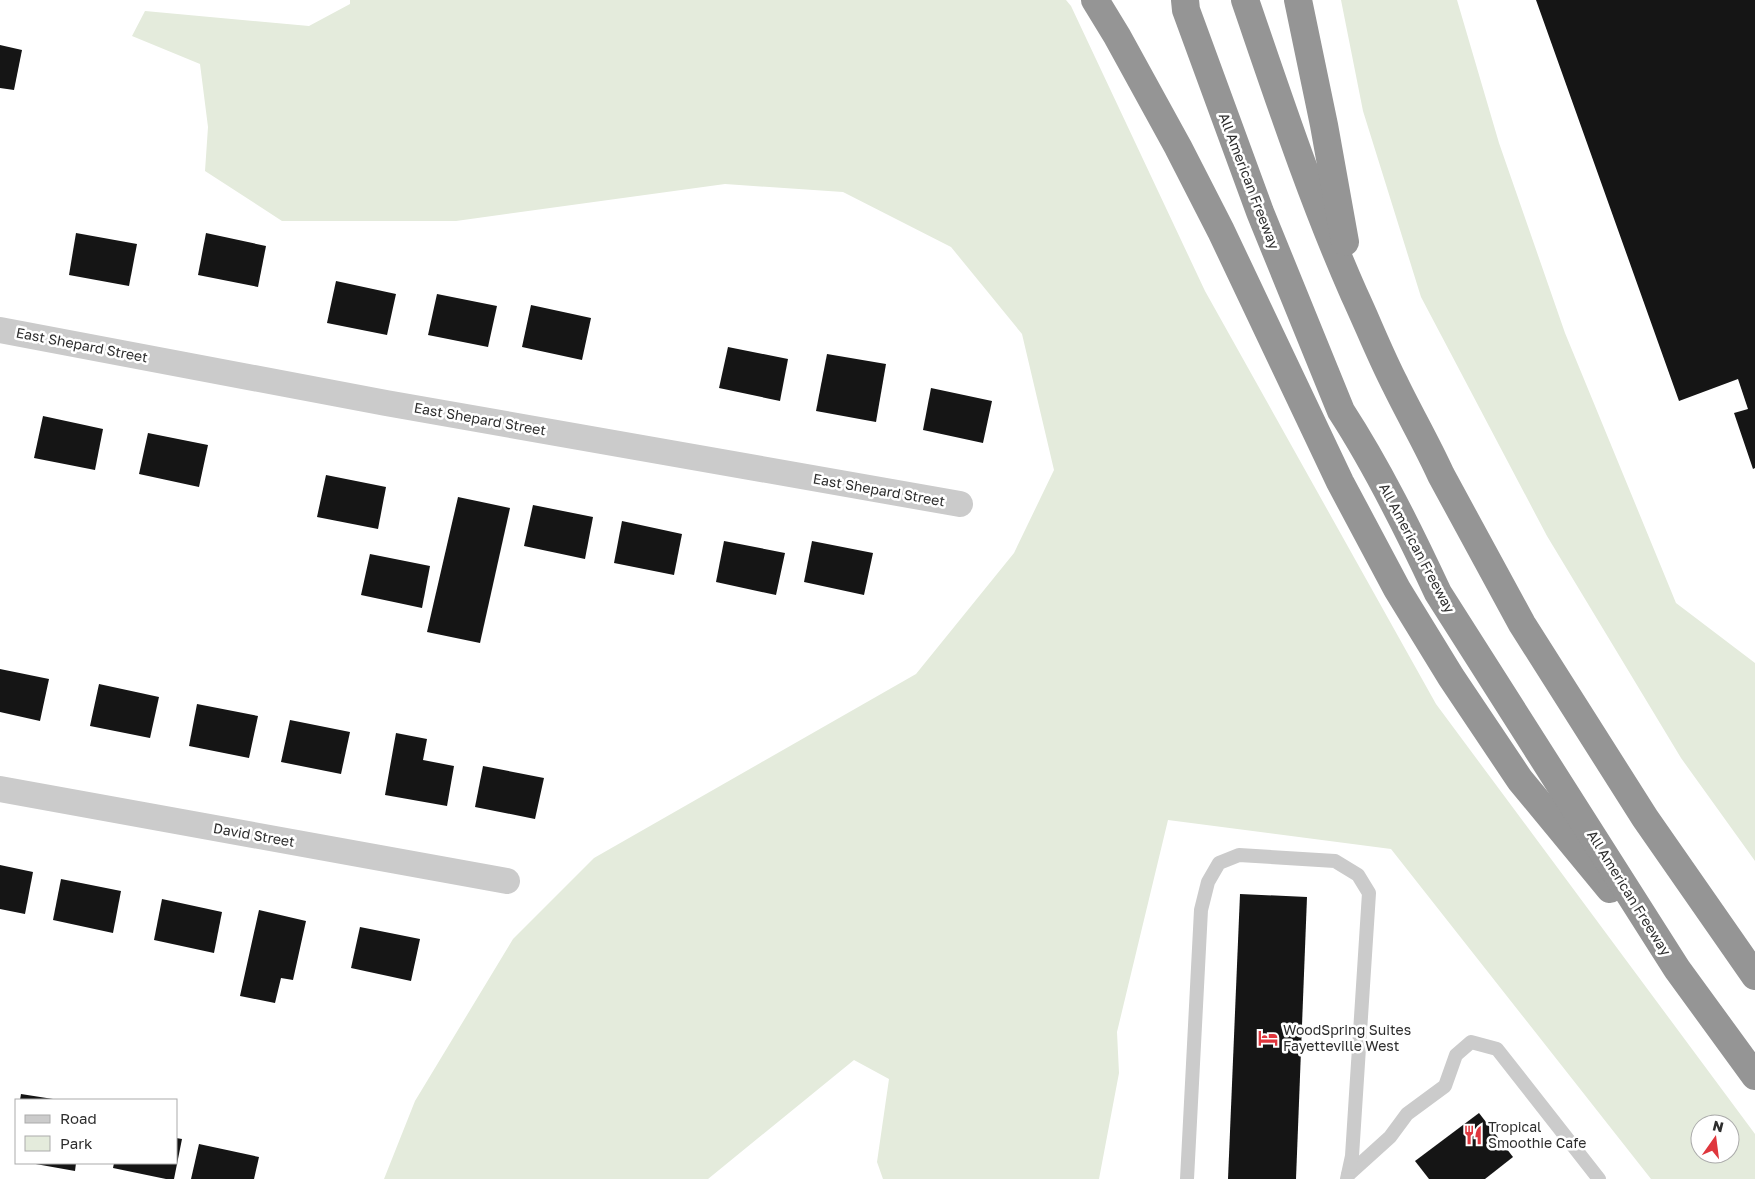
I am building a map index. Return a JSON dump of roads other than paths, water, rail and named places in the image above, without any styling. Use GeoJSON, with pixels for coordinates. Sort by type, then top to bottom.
{"type":"FeatureCollection","features":[{"type":"Feature","properties":{"kind":"highway"},"geometry":{"type":"LineString","coordinates":[[1095,0],[1178,147],[1221,231],[1340,482],[1398,590],[1451,677],[1520,780],[1678,969]]}},
{"type":"Feature","properties":{"kind":"highway","name":"All American Freeway"},"geometry":{"type":"LineString","coordinates":[[1185,0],[1186,10],[1260,212],[1341,411],[1357,436],[1438,593],[1678,969],[1755,1076]]}},
{"type":"Feature","properties":{"kind":"highway"},"geometry":{"type":"LineString","coordinates":[[1246,0],[1283,113],[1314,197],[1394,384],[1432,454],[1440,475],[1522,624],[1645,818],[1755,976]]}},
{"type":"Feature","properties":{"kind":"highway"},"geometry":{"type":"LineString","coordinates":[[1298,0],[1324,125],[1354,292]]}},
{"type":"Feature","properties":{"kind":"street","name":"East Shepard Street"},"geometry":{"type":"LineString","coordinates":[[0,330],[386,403],[960,504]]}},
{"type":"Feature","properties":{"kind":"street","name":"David Street"},"geometry":{"type":"LineString","coordinates":[[0,789],[507,881]]}},
{"type":"Feature","properties":{"kind":"lane"},"geometry":{"type":"LineString","coordinates":[[1187,1179],[1201,910],[1208,882],[1219,863],[1240,856],[1335,862],[1358,875],[1369,893],[1352,1156],[1347,1177]]}},
{"type":"Feature","properties":{"kind":"lane"},"geometry":{"type":"LineString","coordinates":[[1347,1177],[1390,1137],[1407,1114],[1445,1086],[1456,1055],[1471,1042],[1497,1049],[1599,1179]]}},
{"type":"Feature","properties":{"kind":"place","name":"WoodSpring Suites Fayetteville West"},"geometry":{"type":"Point","coordinates":[1268,1038]}},
{"type":"Feature","properties":{"kind":"place","name":"Tropical Smoothie Cafe"},"geometry":{"type":"Point","coordinates":[1473,1135]}}]}
